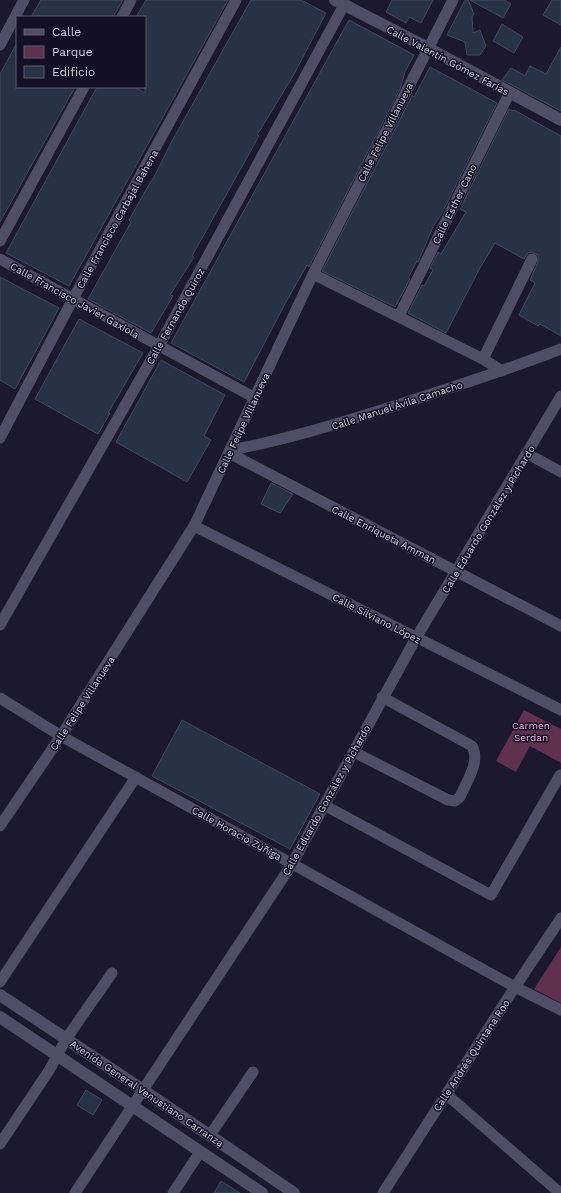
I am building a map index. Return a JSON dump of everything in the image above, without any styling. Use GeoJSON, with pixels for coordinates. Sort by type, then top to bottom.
{"type":"FeatureCollection","features":[{"type":"Feature","properties":{"kind":"main road","name":"Calle Valentín Gómez Farías"},"geometry":{"type":"LineString","coordinates":[[340,2],[561,120]]}},
{"type":"Feature","properties":{"kind":"main road","name":"Avenida General Venustiano Carranza"},"geometry":{"type":"LineString","coordinates":[[0,996],[143,1090],[294,1193]]}},
{"type":"Feature","properties":{"kind":"main road","name":"Avenida General Venustiano Carranza"},"geometry":{"type":"LineString","coordinates":[[0,1017],[262,1193]]}},
{"type":"Feature","properties":{"kind":"street"},"geometry":{"type":"LineString","coordinates":[[0,45],[24,0]]}},
{"type":"Feature","properties":{"kind":"street"},"geometry":{"type":"LineString","coordinates":[[123,16],[131,0]]}},
{"type":"Feature","properties":{"kind":"street","name":"Calle Francisco Carbajal Bahena"},"geometry":{"type":"LineString","coordinates":[[0,438],[236,0]]}},
{"type":"Feature","properties":{"kind":"street","name":"Calle Felipe Villanueva"},"geometry":{"type":"LineString","coordinates":[[0,826],[61,736],[194,526],[313,274],[453,0]]}},
{"type":"Feature","properties":{"kind":"street","name":"Calle Fernando Quiroz"},"geometry":{"type":"LineString","coordinates":[[0,625],[159,346],[340,2]]}},
{"type":"Feature","properties":{"kind":"street"},"geometry":{"type":"LineString","coordinates":[[0,241],[83,88]]}},
{"type":"Feature","properties":{"kind":"street","name":"Calle Esther Cano"},"geometry":{"type":"LineString","coordinates":[[399,316],[510,92]]}},
{"type":"Feature","properties":{"kind":"street","name":"Calle Francisco Javier Gaxiola"},"geometry":{"type":"LineString","coordinates":[[0,259],[255,398]]}},
{"type":"Feature","properties":{"kind":"street"},"geometry":{"type":"LineString","coordinates":[[483,359],[532,259]]}},
{"type":"Feature","properties":{"kind":"street"},"geometry":{"type":"LineString","coordinates":[[313,274],[483,359],[502,371]]}},
{"type":"Feature","properties":{"kind":"street","name":"Calle Manuel Ávila Camacho"},"geometry":{"type":"LineString","coordinates":[[230,452],[332,426],[502,371],[561,348]]}},
{"type":"Feature","properties":{"kind":"street","name":"Calle Eduardo González y Pichardo"},"geometry":{"type":"LineString","coordinates":[[75,1193],[292,864],[354,752],[382,697],[456,571],[528,454],[561,396]]}},
{"type":"Feature","properties":{"kind":"street","name":"Calle Enriqueta Amman"},"geometry":{"type":"LineString","coordinates":[[230,452],[561,626]]}},
{"type":"Feature","properties":{"kind":"street"},"geometry":{"type":"LineString","coordinates":[[528,454],[561,472]]}},
{"type":"Feature","properties":{"kind":"street","name":"Calle Silviano López"},"geometry":{"type":"LineString","coordinates":[[194,526],[561,710]]}},
{"type":"Feature","properties":{"kind":"street"},"geometry":{"type":"LineString","coordinates":[[354,752],[448,800],[455,801],[460,797],[475,761],[476,754],[472,746],[382,697]]}},
{"type":"Feature","properties":{"kind":"street","name":"Calle Horacio Zúñiga"},"geometry":{"type":"LineString","coordinates":[[0,698],[61,736],[515,987],[561,1010]]}},
{"type":"Feature","properties":{"kind":"street"},"geometry":{"type":"LineString","coordinates":[[324,805],[491,895],[560,775]]}},
{"type":"Feature","properties":{"kind":"street"},"geometry":{"type":"LineString","coordinates":[[0,982],[136,777]]}},
{"type":"Feature","properties":{"kind":"street","name":"Calle Andrés Quintana Roo"},"geometry":{"type":"LineString","coordinates":[[383,1193],[561,918]]}},
{"type":"Feature","properties":{"kind":"street"},"geometry":{"type":"LineString","coordinates":[[0,1144],[66,1039],[112,973]]}},
{"type":"Feature","properties":{"kind":"street"},"geometry":{"type":"LineString","coordinates":[[210,1135],[253,1072]]}},
{"type":"Feature","properties":{"kind":"street"},"geometry":{"type":"LineString","coordinates":[[446,1094],[560,1193]]}},
{"type":"Feature","properties":{"kind":"street"},"geometry":{"type":"LineString","coordinates":[[173,1193],[200,1152]]}},
{"type":"Feature","properties":{"kind":"green space","name":"Carmen Serdan"},"geometry":{"type":"Polygon","coordinates":[[[524,710],[561,729],[561,763],[530,746],[516,772],[496,761],[524,710]]]}},
{"type":"Feature","properties":{"kind":"green space"},"geometry":{"type":"Polygon","coordinates":[[[561,947],[561,1003],[534,989],[561,947]]]}},
{"type":"Feature","properties":{"kind":"building"},"geometry":{"type":"Polygon","coordinates":[[[41,0],[123,0],[114,16],[32,16],[41,0]]]}},
{"type":"Feature","properties":{"kind":"building"},"geometry":{"type":"Polygon","coordinates":[[[146,0],[228,0],[69,286],[6,253],[96,88],[136,88],[145,93],[146,16],[137,16],[146,0]]]}},
{"type":"Feature","properties":{"kind":"building"},"geometry":{"type":"Polygon","coordinates":[[[251,0],[301,0],[326,13],[293,76],[257,135],[259,136],[192,256],[194,257],[170,295],[173,296],[151,333],[88,299],[131,222],[129,220],[152,181],[172,141],[251,0]]]}},
{"type":"Feature","properties":{"kind":"building"},"geometry":{"type":"Polygon","coordinates":[[[392,0],[433,0],[421,23],[409,17],[406,23],[386,12],[392,0]]]}},
{"type":"Feature","properties":{"kind":"building"},"geometry":{"type":"Polygon","coordinates":[[[465,0],[468,0],[474,14],[472,17],[473,33],[480,30],[486,46],[480,55],[467,55],[465,42],[447,35],[465,0]]]}},
{"type":"Feature","properties":{"kind":"building"},"geometry":{"type":"Polygon","coordinates":[[[470,0],[505,0],[511,4],[503,18],[470,0]]]}},
{"type":"Feature","properties":{"kind":"building"},"geometry":{"type":"Polygon","coordinates":[[[552,0],[561,0],[561,25],[543,15],[552,0]]]}},
{"type":"Feature","properties":{"kind":"building"},"geometry":{"type":"Polygon","coordinates":[[[349,20],[414,55],[405,72],[400,89],[309,267],[307,265],[244,382],[171,343],[349,20]]]}},
{"type":"Feature","properties":{"kind":"building"},"geometry":{"type":"Polygon","coordinates":[[[502,24],[523,37],[514,53],[493,41],[502,24]]]}},
{"type":"Feature","properties":{"kind":"building"},"geometry":{"type":"Polygon","coordinates":[[[16,45],[16,88],[74,88],[0,222],[0,74],[16,45]]]}},
{"type":"Feature","properties":{"kind":"building"},"geometry":{"type":"Polygon","coordinates":[[[561,47],[561,111],[502,80],[511,68],[525,76],[530,66],[546,74],[561,47]]]}},
{"type":"Feature","properties":{"kind":"building"},"geometry":{"type":"Polygon","coordinates":[[[430,67],[497,103],[443,211],[433,227],[418,262],[417,261],[408,278],[410,279],[395,307],[322,271],[412,96],[414,97],[430,67]]]}},
{"type":"Feature","properties":{"kind":"building"},"geometry":{"type":"Polygon","coordinates":[[[509,109],[514,110],[561,136],[561,336],[540,324],[538,326],[519,315],[535,283],[530,280],[538,262],[538,255],[531,252],[528,253],[524,259],[495,243],[480,268],[446,333],[408,313],[422,285],[424,286],[433,270],[430,268],[438,252],[441,254],[466,212],[460,209],[509,109]]]}},
{"type":"Feature","properties":{"kind":"building"},"geometry":{"type":"Polygon","coordinates":[[[0,277],[59,308],[15,389],[0,380],[0,277]]]}},
{"type":"Feature","properties":{"kind":"building"},"geometry":{"type":"Polygon","coordinates":[[[79,319],[143,353],[108,413],[110,413],[98,434],[35,399],[79,319]]]}},
{"type":"Feature","properties":{"kind":"building"},"geometry":{"type":"Polygon","coordinates":[[[161,360],[225,395],[204,436],[211,440],[187,482],[116,442],[161,360]]]}},
{"type":"Feature","properties":{"kind":"building"},"geometry":{"type":"Polygon","coordinates":[[[271,483],[293,494],[280,513],[261,504],[271,483]]]}},
{"type":"Feature","properties":{"kind":"building"},"geometry":{"type":"Polygon","coordinates":[[[182,720],[320,794],[290,849],[152,776],[182,720]]]}},
{"type":"Feature","properties":{"kind":"building"},"geometry":{"type":"Polygon","coordinates":[[[86,1090],[102,1100],[93,1115],[77,1105],[86,1090]]]}},
{"type":"Feature","properties":{"kind":"building"},"geometry":{"type":"Polygon","coordinates":[[[221,1181],[240,1193],[214,1193],[221,1181]]]}}]}
